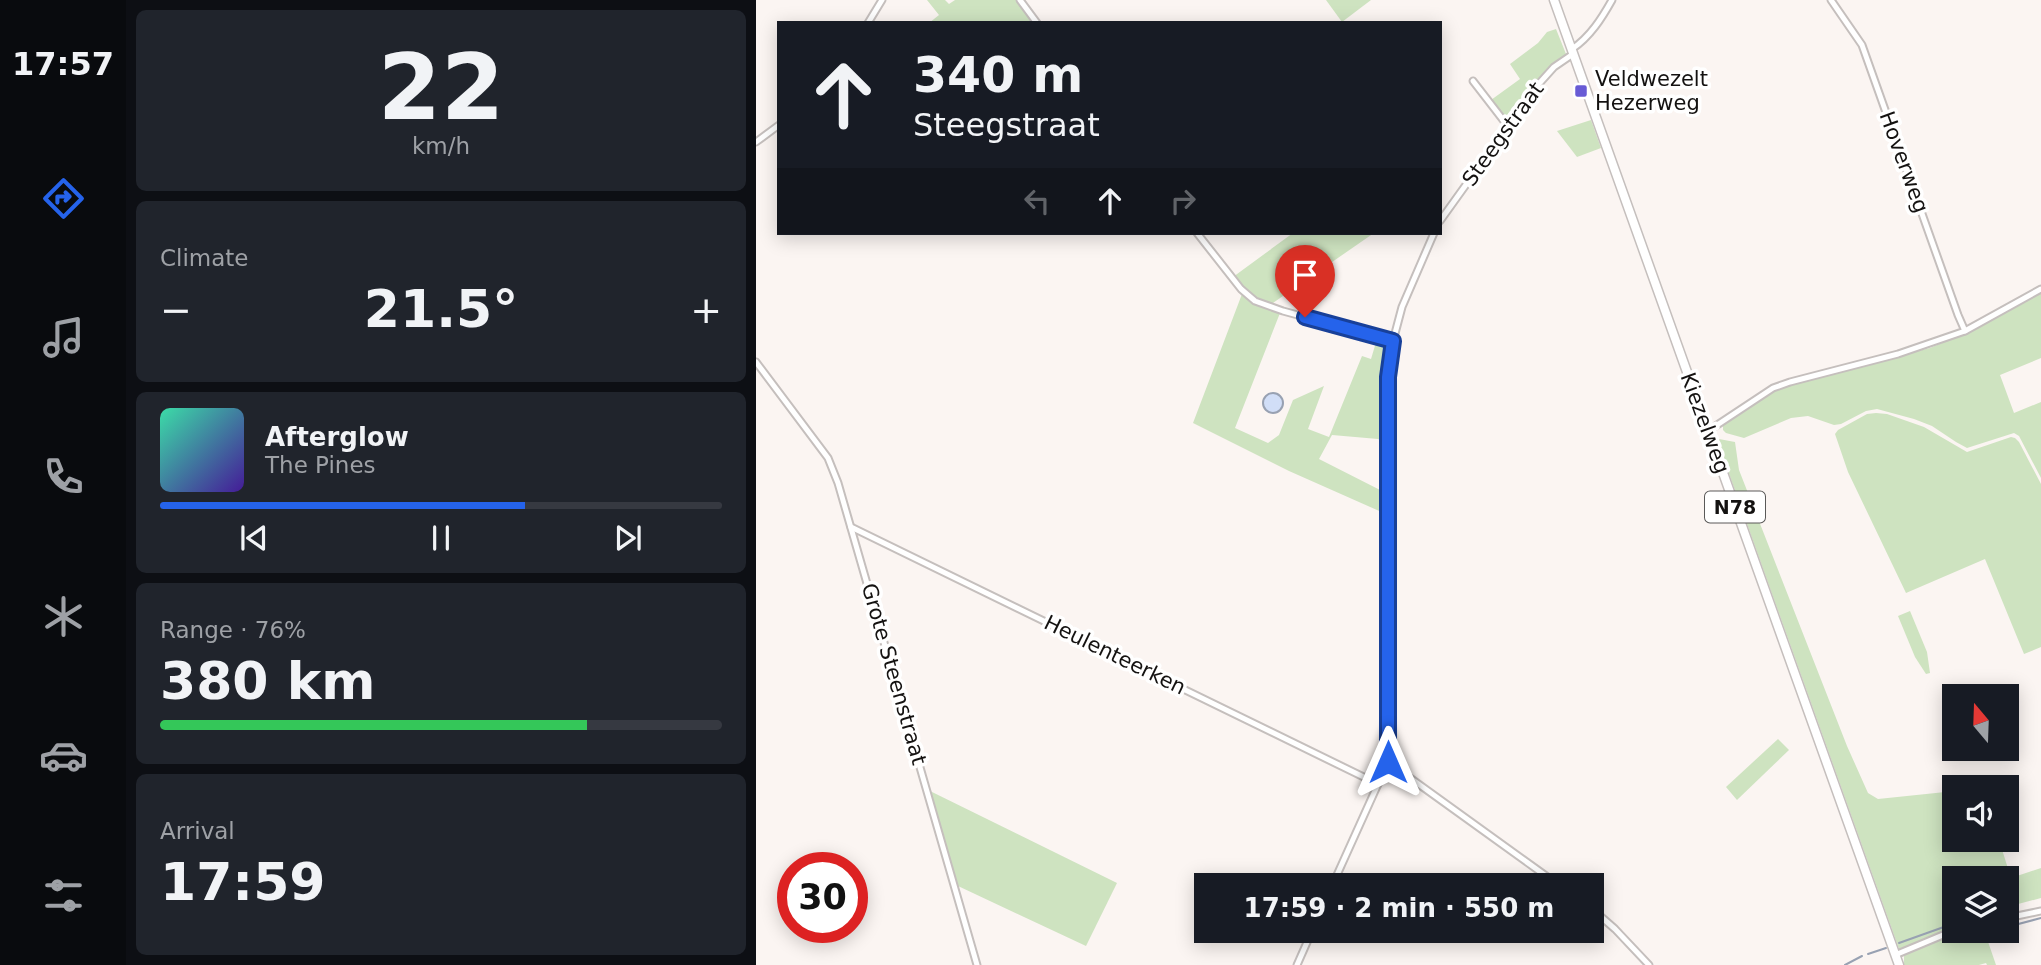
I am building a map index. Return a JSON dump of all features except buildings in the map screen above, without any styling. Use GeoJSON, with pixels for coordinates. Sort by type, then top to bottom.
{"type":"FeatureCollection","features":[{"type":"Feature","properties":{"kind":"main road","name":"Kiezelweg"},"geometry":{"type":"LineString","coordinates":[[1554,0],[1899,965]]}},
{"type":"Feature","properties":{"kind":"street"},"geometry":{"type":"LineString","coordinates":[[869,21],[882,0]]}},
{"type":"Feature","properties":{"kind":"street"},"geometry":{"type":"LineString","coordinates":[[1020,0],[1036,21]]}},
{"type":"Feature","properties":{"kind":"street","name":"Steegstraat"},"geometry":{"type":"LineString","coordinates":[[1442,218],[1507,125],[1554,67],[1602,18],[1612,0]]}},
{"type":"Feature","properties":{"kind":"street","name":"Hoverweg"},"geometry":{"type":"LineString","coordinates":[[1831,0],[1862,45],[1965,331]]}},
{"type":"Feature","properties":{"kind":"street"},"geometry":{"type":"LineString","coordinates":[[1473,81],[1507,125]]}},
{"type":"Feature","properties":{"kind":"street"},"geometry":{"type":"LineString","coordinates":[[756,142],[777,126]]}},
{"type":"Feature","properties":{"kind":"street"},"geometry":{"type":"LineString","coordinates":[[1199,235],[1241,289],[1255,301],[1393,341]]}},
{"type":"Feature","properties":{"kind":"street"},"geometry":{"type":"LineString","coordinates":[[1338,873],[1388,762],[1388,377],[1393,341],[1402,307],[1433,235]]}},
{"type":"Feature","properties":{"kind":"street"},"geometry":{"type":"LineString","coordinates":[[1708,431],[1773,388],[1898,354],[1965,331],[2041,289]]}},
{"type":"Feature","properties":{"kind":"street","name":"Grote Steenstraat"},"geometry":{"type":"LineString","coordinates":[[756,362],[828,458],[838,483],[977,965]]}},
{"type":"Feature","properties":{"kind":"street","name":"Heulenteerken"},"geometry":{"type":"LineString","coordinates":[[851,527],[1378,784]]}},
{"type":"Feature","properties":{"kind":"street"},"geometry":{"type":"LineString","coordinates":[[1388,762],[1542,873]]}},
{"type":"Feature","properties":{"kind":"street"},"geometry":{"type":"LineString","coordinates":[[2019,916],[2041,911]]}},
{"type":"Feature","properties":{"kind":"street"},"geometry":{"type":"LineString","coordinates":[[1604,918],[1649,965]]}},
{"type":"Feature","properties":{"kind":"street"},"geometry":{"type":"LineString","coordinates":[[1895,955],[1942,935]]}},
{"type":"Feature","properties":{"kind":"street"},"geometry":{"type":"LineString","coordinates":[[1297,965],[1307,943]]}},
{"type":"Feature","properties":{"kind":"green space"},"geometry":{"type":"Polygon","coordinates":[[[927,0],[945,0],[949,4],[955,0],[1016,0],[1032,21],[932,21],[939,15],[927,0]]]}},
{"type":"Feature","properties":{"kind":"green space"},"geometry":{"type":"Polygon","coordinates":[[[1326,0],[1371,0],[1343,21],[1326,0]]]}},
{"type":"Feature","properties":{"kind":"green space"},"geometry":{"type":"Polygon","coordinates":[[[1556,29],[1566,54],[1543,76],[1511,115],[1502,114],[1491,100],[1520,79],[1510,64],[1538,43],[1547,32],[1556,29]]]}},
{"type":"Feature","properties":{"kind":"green space"},"geometry":{"type":"Polygon","coordinates":[[[1591,120],[1601,148],[1577,157],[1557,131],[1591,120]]]}},
{"type":"Feature","properties":{"kind":"green space"},"geometry":{"type":"Polygon","coordinates":[[[1290,235],[1371,235],[1270,305],[1254,297],[1233,277],[1290,235]]]}},
{"type":"Feature","properties":{"kind":"green space"},"geometry":{"type":"Polygon","coordinates":[[[2041,293],[2041,358],[2000,375],[2014,413],[2041,402],[2041,478],[2019,436],[2014,433],[1967,448],[1932,426],[1877,409],[1834,425],[1808,416],[1791,418],[1744,438],[1723,430],[1723,425],[1774,391],[1791,383],[1930,348],[1982,326],[2041,293]]]}},
{"type":"Feature","properties":{"kind":"green space"},"geometry":{"type":"Polygon","coordinates":[[[1242,294],[1254,303],[1280,313],[1235,428],[1268,443],[1279,435],[1293,400],[1324,386],[1308,429],[1329,437],[1362,356],[1371,359],[1377,339],[1389,345],[1386,443],[1378,439],[1332,435],[1319,459],[1386,493],[1386,514],[1289,471],[1193,423],[1242,294]]]}},
{"type":"Feature","properties":{"kind":"green space"},"geometry":{"type":"Polygon","coordinates":[[[1867,414],[1887,414],[1924,427],[1967,452],[2011,437],[2019,442],[2041,484],[2041,647],[2024,654],[1985,559],[1906,593],[1848,472],[1835,434],[1867,414]]]}},
{"type":"Feature","properties":{"kind":"green space"},"geometry":{"type":"Polygon","coordinates":[[[1717,440],[1735,442],[1739,470],[1868,793],[1878,799],[1942,792],[1942,852],[2003,852],[2007,866],[1942,866],[1942,932],[1899,949],[1717,440]]]}},
{"type":"Feature","properties":{"kind":"green space"},"geometry":{"type":"Polygon","coordinates":[[[1910,611],[1927,652],[1930,673],[1926,674],[1915,657],[1898,616],[1910,611]]]}},
{"type":"Feature","properties":{"kind":"green space"},"geometry":{"type":"Polygon","coordinates":[[[1778,739],[1789,750],[1737,800],[1726,787],[1778,739]]]}},
{"type":"Feature","properties":{"kind":"green space"},"geometry":{"type":"Polygon","coordinates":[[[930,791],[1117,883],[1086,946],[958,886],[930,791]]]}},
{"type":"Feature","properties":{"kind":"green space"},"geometry":{"type":"Polygon","coordinates":[[[2041,868],[2041,898],[2019,904],[2019,875],[2041,868]]]}},
{"type":"Feature","properties":{"kind":"green space"},"geometry":{"type":"Polygon","coordinates":[[[1942,938],[1942,943],[1988,943],[1996,965],[1904,965],[1904,956],[1942,938]]]}},
{"type":"Feature","properties":{"kind":"water"},"geometry":{"type":"Polygon","coordinates":[[[1273,393],[1280,396],[1283,403],[1280,410],[1273,413],[1266,410],[1263,403],[1266,396],[1273,393]]]}},
{"type":"Feature","properties":{"kind":"waterway"},"geometry":{"type":"LineString","coordinates":[[2019,924],[2041,918]]}},
{"type":"Feature","properties":{"kind":"waterway"},"geometry":{"type":"LineString","coordinates":[[1899,943],[1942,928]]}},
{"type":"Feature","properties":{"kind":"waterway"},"geometry":{"type":"LineString","coordinates":[[1868,954],[1886,948]]}},
{"type":"Feature","properties":{"kind":"waterway"},"geometry":{"type":"LineString","coordinates":[[1845,965],[1862,956]]}},
{"type":"Feature","properties":{"kind":"place","name":"Veldwezelt Hezerweg"},"geometry":{"type":"Point","coordinates":[1581,91]}},
{"type":"Feature","properties":{"kind":"route"},"geometry":{"type":"LineString","coordinates":[[1305,317],[1393,341],[1388,377],[1388,762]]}}]}
